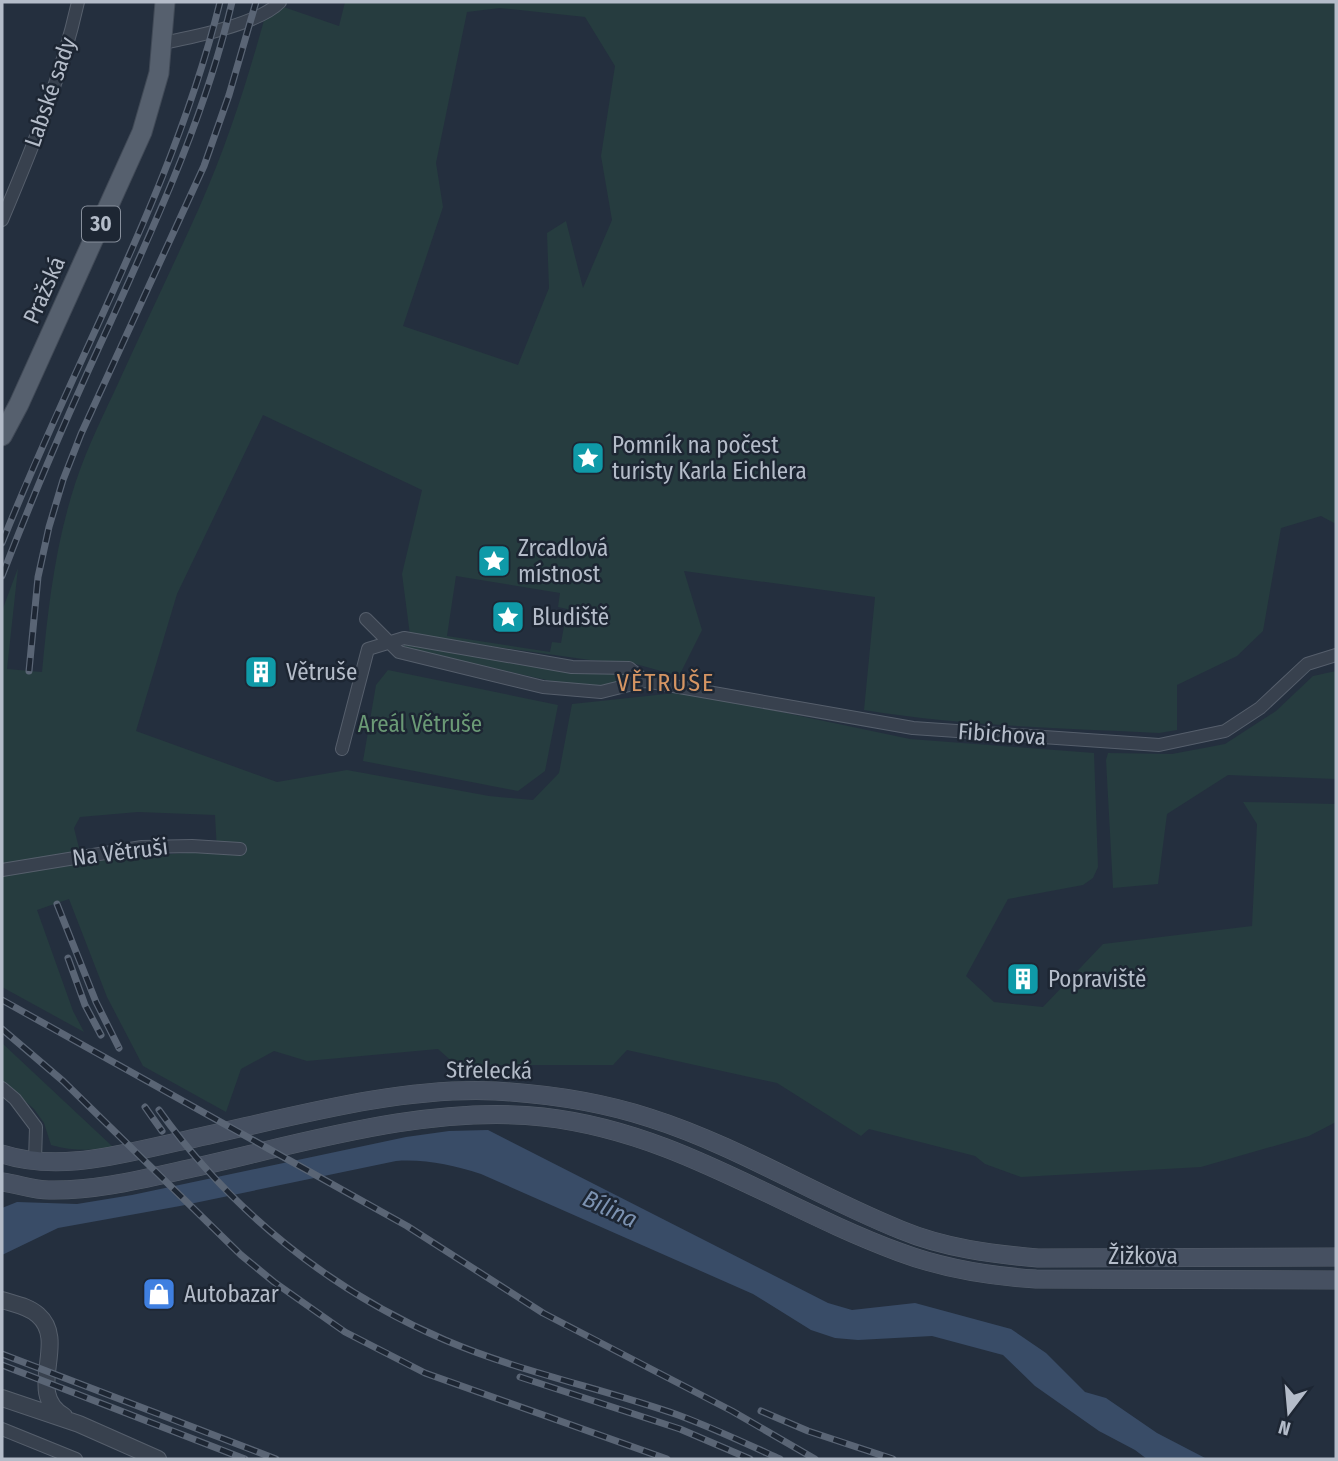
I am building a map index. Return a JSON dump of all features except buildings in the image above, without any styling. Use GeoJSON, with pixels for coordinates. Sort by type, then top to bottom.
{"type":"FeatureCollection","features":[{"type":"Feature","properties":{"kind":"main road","name":"Pražská"},"geometry":{"type":"LineString","coordinates":[[2,436],[142,132],[157,83],[165,2]]}},
{"type":"Feature","properties":{"kind":"main road","name":"Střelecká"},"geometry":{"type":"LineString","coordinates":[[2,1154],[35,1161],[88,1161],[386,1099],[447,1092],[494,1091],[544,1095],[613,1107],[658,1121],[752,1159],[903,1231],[955,1246]]}},
{"type":"Feature","properties":{"kind":"main road","name":"Střelecká"},"geometry":{"type":"LineString","coordinates":[[2,1182],[49,1190],[85,1188],[129,1182],[449,1115],[543,1117],[603,1128],[680,1152],[898,1252],[951,1269]]}},
{"type":"Feature","properties":{"kind":"main road","name":"Žižkova"},"geometry":{"type":"LineString","coordinates":[[955,1246],[993,1254],[1038,1258],[1336,1257]]}},
{"type":"Feature","properties":{"kind":"main road","name":"Žižkova"},"geometry":{"type":"LineString","coordinates":[[951,1269],[990,1276],[1036,1279],[1336,1280]]}},
{"type":"Feature","properties":{"kind":"street","name":"Labské sady"},"geometry":{"type":"LineString","coordinates":[[2,220],[39,132],[61,67],[78,2]]}},
{"type":"Feature","properties":{"kind":"street"},"geometry":{"type":"LineString","coordinates":[[163,43],[202,35],[270,11],[280,2]]}},
{"type":"Feature","properties":{"kind":"street","name":"Fibichova"},"geometry":{"type":"LineString","coordinates":[[366,619],[399,652],[543,687],[601,692],[645,681],[913,728],[1158,746],[1225,731],[1260,708],[1307,664],[1336,655]]}},
{"type":"Feature","properties":{"kind":"street","name":"Fibichova"},"geometry":{"type":"LineString","coordinates":[[391,642],[404,638],[572,667],[629,668],[645,681]]}},
{"type":"Feature","properties":{"kind":"street"},"geometry":{"type":"LineString","coordinates":[[342,749],[368,649],[391,642]]}},
{"type":"Feature","properties":{"kind":"street","name":"Na Větruši"},"geometry":{"type":"LineString","coordinates":[[2,870],[142,847],[240,849]]}},
{"type":"Feature","properties":{"kind":"street"},"geometry":{"type":"LineString","coordinates":[[2,1088],[36,1127],[35,1161]]}},
{"type":"Feature","properties":{"kind":"street"},"geometry":{"type":"LineString","coordinates":[[2,1300],[29,1309],[42,1320],[49,1339],[48,1401],[60,1414],[159,1459]]}},
{"type":"Feature","properties":{"kind":"street"},"geometry":{"type":"LineString","coordinates":[[2,1398],[79,1424]]}},
{"type":"Feature","properties":{"kind":"street"},"geometry":{"type":"LineString","coordinates":[[2,1429],[76,1459]]}},
{"type":"Feature","properties":{"kind":"green space"},"geometry":{"type":"Polygon","coordinates":[[[269,2],[339,26],[345,2],[1336,2],[1336,524],[1321,516],[1281,528],[1263,631],[1237,656],[1177,685],[1177,730],[1159,733],[1011,726],[864,710],[875,597],[684,571],[702,630],[679,676],[632,663],[590,660],[410,635],[402,574],[422,490],[263,415],[177,594],[136,731],[277,782],[347,770],[489,796],[533,800],[559,773],[572,704],[685,692],[910,739],[1094,753],[1098,867],[1093,878],[1083,885],[1008,899],[966,976],[994,1002],[1043,1007],[1103,944],[1252,926],[1257,824],[1243,802],[1336,804],[1336,1122],[1309,1136],[1201,1167],[1021,1177],[985,1164],[975,1156],[869,1129],[861,1136],[777,1083],[627,1050],[613,1065],[456,1065],[438,1049],[307,1061],[274,1051],[241,1069],[226,1112],[143,1066],[107,997],[69,899],[37,910],[73,1011],[84,1032],[2,987],[2,611],[18,568],[7,669],[42,672],[57,554],[75,484],[96,430],[210,183],[238,106],[269,2]],[[500,8],[467,12],[436,163],[443,207],[403,326],[518,365],[549,288],[547,233],[566,221],[583,288],[612,220],[601,156],[615,66],[585,17],[500,8]],[[456,576],[447,636],[550,652],[552,642],[561,643],[567,609],[558,607],[560,593],[456,576]],[[138,812],[80,817],[74,828],[82,860],[217,851],[215,815],[138,812]]]}},
{"type":"Feature","properties":{"kind":"green space"},"geometry":{"type":"Polygon","coordinates":[[[404,644],[621,673],[627,676],[608,685],[569,685],[403,648],[404,644]]]}},
{"type":"Feature","properties":{"kind":"green space","name":"Areál Větruše"},"geometry":{"type":"Polygon","coordinates":[[[388,670],[558,705],[545,771],[518,791],[363,761],[376,685],[388,670]]]}},
{"type":"Feature","properties":{"kind":"green space"},"geometry":{"type":"Polygon","coordinates":[[[1336,671],[1336,779],[1228,775],[1167,814],[1158,884],[1113,888],[1106,760],[1108,753],[1172,754],[1225,744],[1276,711],[1313,676],[1336,671]]]}},
{"type":"Feature","properties":{"kind":"green space"},"geometry":{"type":"Polygon","coordinates":[[[2,1043],[113,1147],[82,1150],[51,1145],[44,1123],[34,1109],[2,1081],[2,1043]]]}},
{"type":"Feature","properties":{"kind":"water","name":"Bílina"},"geometry":{"type":"Polygon","coordinates":[[[488,1130],[828,1303],[852,1310],[915,1303],[1011,1329],[1046,1353],[1085,1392],[1106,1398],[1157,1433],[1207,1459],[1147,1459],[1099,1431],[1035,1386],[1003,1355],[932,1336],[858,1340],[835,1338],[811,1330],[753,1294],[481,1174],[439,1163],[396,1161],[180,1206],[58,1228],[2,1255],[2,1208],[17,1202],[77,1204],[132,1195],[406,1137],[449,1131],[488,1130]]]}},
{"type":"Feature","properties":{"kind":"railway"},"geometry":{"type":"LineString","coordinates":[[2,543],[149,209],[200,72],[220,2]]}},
{"type":"Feature","properties":{"kind":"railway"},"geometry":{"type":"LineString","coordinates":[[2,576],[54,448],[179,164],[209,84],[232,2]]}},
{"type":"Feature","properties":{"kind":"railway"},"geometry":{"type":"LineString","coordinates":[[29,671],[38,577],[63,480],[81,434],[204,166],[229,95],[256,2]]}},
{"type":"Feature","properties":{"kind":"railway"},"geometry":{"type":"LineString","coordinates":[[57,904],[96,1002],[119,1048]]}},
{"type":"Feature","properties":{"kind":"railway"},"geometry":{"type":"LineString","coordinates":[[68,958],[85,1005],[101,1035]]}},
{"type":"Feature","properties":{"kind":"railway"},"geometry":{"type":"LineString","coordinates":[[2,1000],[407,1226],[543,1313],[732,1411],[815,1459]]}},
{"type":"Feature","properties":{"kind":"railway"},"geometry":{"type":"LineString","coordinates":[[2,1029],[63,1081],[241,1255],[345,1332],[425,1373],[667,1459]]}},
{"type":"Feature","properties":{"kind":"railway"},"geometry":{"type":"LineString","coordinates":[[145,1107],[162,1131]]}},
{"type":"Feature","properties":{"kind":"railway"},"geometry":{"type":"LineString","coordinates":[[159,1110],[187,1147],[251,1214],[286,1244],[362,1298],[403,1320],[473,1351],[678,1415],[780,1459]]}},
{"type":"Feature","properties":{"kind":"railway"},"geometry":{"type":"LineString","coordinates":[[2,1354],[276,1459]]}},
{"type":"Feature","properties":{"kind":"railway"},"geometry":{"type":"LineString","coordinates":[[2,1365],[245,1459]]}},
{"type":"Feature","properties":{"kind":"railway"},"geometry":{"type":"LineString","coordinates":[[520,1377],[680,1429],[750,1459]]}},
{"type":"Feature","properties":{"kind":"railway"},"geometry":{"type":"LineString","coordinates":[[761,1411],[808,1431],[893,1459]]}},
{"type":"Feature","properties":{"kind":"place","name":"Pomník na počest turisty Karla Eichlera"},"geometry":{"type":"Point","coordinates":[588,458]}},
{"type":"Feature","properties":{"kind":"place","name":"Zrcadlová místnost"},"geometry":{"type":"Point","coordinates":[494,561]}},
{"type":"Feature","properties":{"kind":"place","name":"Bludiště"},"geometry":{"type":"Point","coordinates":[508,617]}},
{"type":"Feature","properties":{"kind":"place","name":"Větruše"},"geometry":{"type":"Point","coordinates":[261,672]}},
{"type":"Feature","properties":{"kind":"place","name":"Popraviště"},"geometry":{"type":"Point","coordinates":[1023,979]}},
{"type":"Feature","properties":{"kind":"place","name":"Autobazar"},"geometry":{"type":"Point","coordinates":[159,1294]}},
{"type":"Feature","properties":{"kind":"district","name":"VĚTRUŠE"},"geometry":{"type":"Point","coordinates":[666,683]}}]}
